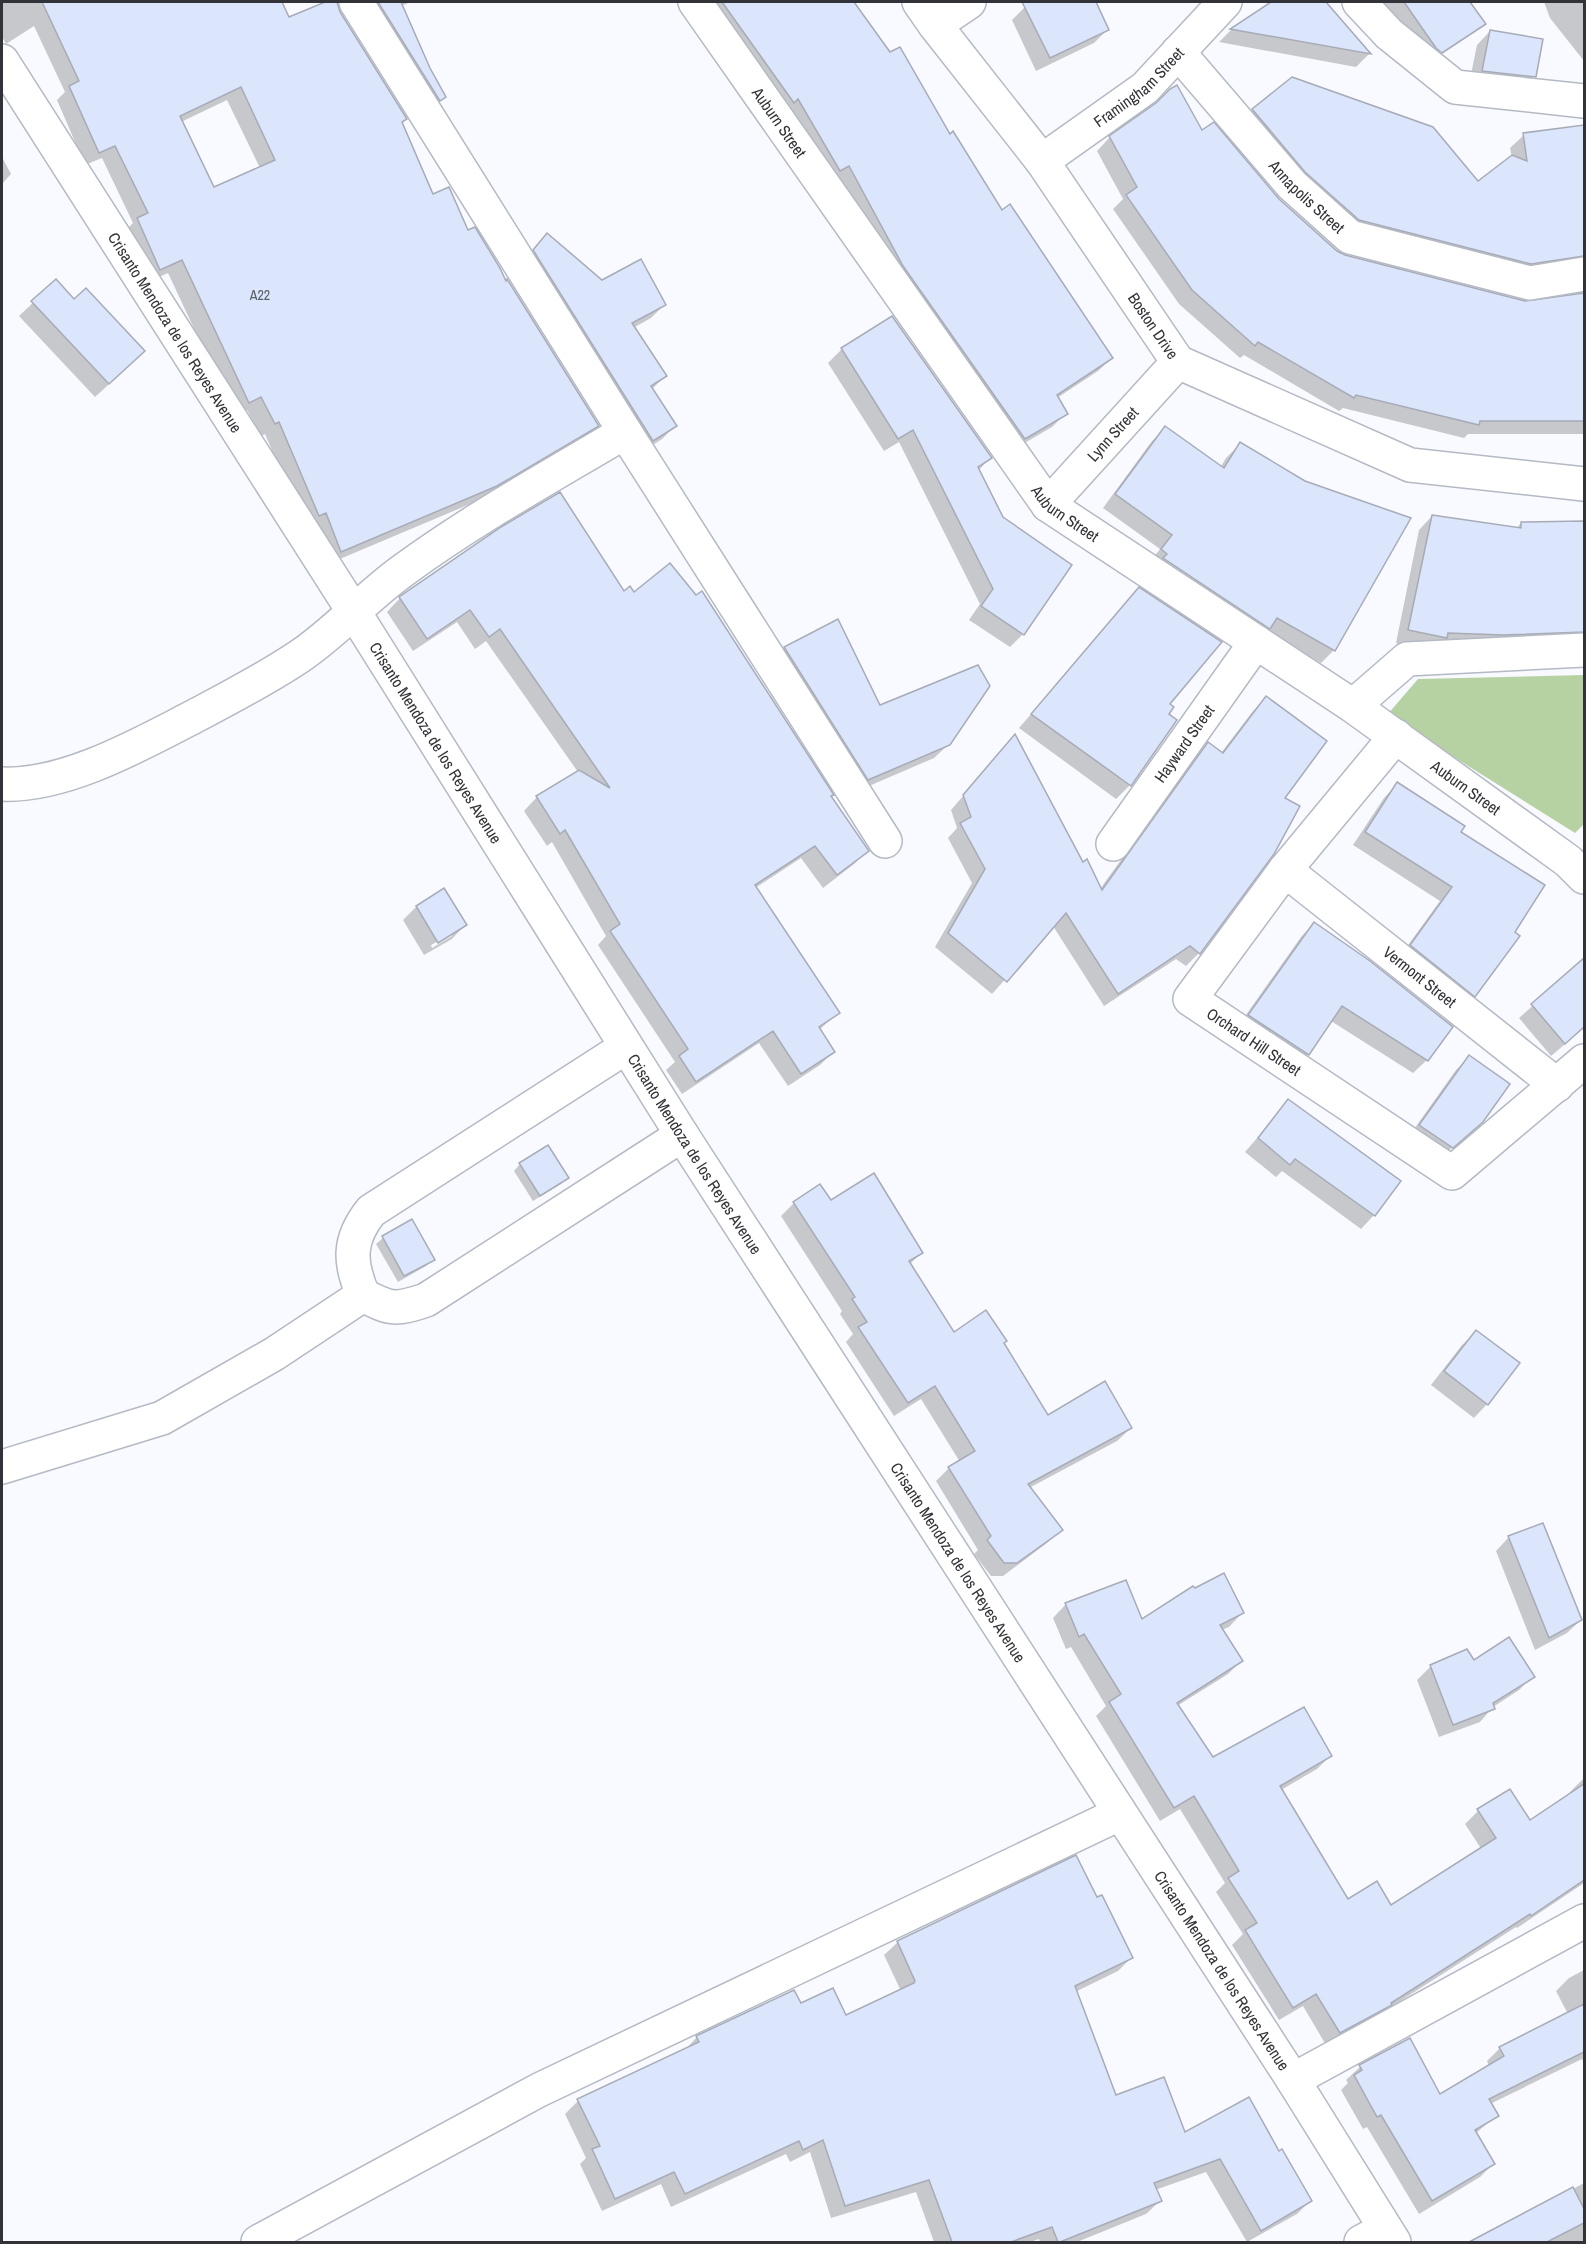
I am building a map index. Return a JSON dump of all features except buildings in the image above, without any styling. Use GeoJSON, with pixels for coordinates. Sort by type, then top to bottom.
{"type":"FeatureCollection","features":[{"type":"Feature","properties":{"kind":"street"},"geometry":{"type":"LineString","coordinates":[[356,2],[885,841]]}},
{"type":"Feature","properties":{"kind":"street","name":"Auburn Street"},"geometry":{"type":"LineString","coordinates":[[695,2],[1048,506],[1353,706],[1579,862]]}},
{"type":"Feature","properties":{"kind":"street"},"geometry":{"type":"LineString","coordinates":[[927,13],[969,2]]}},
{"type":"Feature","properties":{"kind":"street","name":"Framingham Street"},"geometry":{"type":"LineString","coordinates":[[1042,161],[1145,88],[1225,2]]}},
{"type":"Feature","properties":{"kind":"street"},"geometry":{"type":"LineString","coordinates":[[1359,2],[1389,34],[1455,87],[1584,101]]}},
{"type":"Feature","properties":{"kind":"street","name":"Boston Drive"},"geometry":{"type":"LineString","coordinates":[[927,13],[1042,161],[1178,362],[1410,465],[1584,484]]}},
{"type":"Feature","properties":{"kind":"street","name":"Annapolis Street"},"geometry":{"type":"LineString","coordinates":[[1178,52],[1292,185],[1350,237],[1530,283],[1584,274]]}},
{"type":"Feature","properties":{"kind":"street","name":"Crisanto Mendoza de los Reyes Avenue"},"geometry":{"type":"LineString","coordinates":[[2,62],[354,612],[682,1135],[1293,2080],[1380,2238]]}},
{"type":"Feature","properties":{"kind":"street","name":"Lynn Street"},"geometry":{"type":"LineString","coordinates":[[1048,506],[1178,362]]}},
{"type":"Feature","properties":{"kind":"street"},"geometry":{"type":"LineString","coordinates":[[2,784],[16,784],[65,774],[122,754],[238,693],[301,656],[403,570],[478,520],[626,432]]}},
{"type":"Feature","properties":{"kind":"street","name":"Hayward Street"},"geometry":{"type":"LineString","coordinates":[[1113,844],[1256,642]]}},
{"type":"Feature","properties":{"kind":"street"},"geometry":{"type":"LineString","coordinates":[[1353,706],[1407,659],[1584,650]]}},
{"type":"Feature","properties":{"kind":"street","name":"Orchard Hill Street"},"geometry":{"type":"LineString","coordinates":[[1396,736],[1285,870],[1190,999],[1452,1173],[1584,1061]]}},
{"type":"Feature","properties":{"kind":"street","name":"Vermont Street"},"geometry":{"type":"LineString","coordinates":[[1285,870],[1557,1085]]}},
{"type":"Feature","properties":{"kind":"street"},"geometry":{"type":"LineString","coordinates":[[626,1047],[371,1211],[360,1226],[352,1256],[355,1276],[363,1295],[385,1306],[403,1307],[426,1300],[682,1135]]}},
{"type":"Feature","properties":{"kind":"street"},"geometry":{"type":"LineString","coordinates":[[2,1467],[162,1418],[274,1354],[363,1295]]}},
{"type":"Feature","properties":{"kind":"street"},"geometry":{"type":"LineString","coordinates":[[258,2242],[539,2090],[1119,1814]]}},
{"type":"Feature","properties":{"kind":"street"},"geometry":{"type":"LineString","coordinates":[[1293,2080],[1584,1920]]}},
{"type":"Feature","properties":{"kind":"green space"},"geometry":{"type":"Polygon","coordinates":[[[1584,675],[1584,824],[1575,833],[1387,715],[1418,679],[1584,675]]]}}]}
